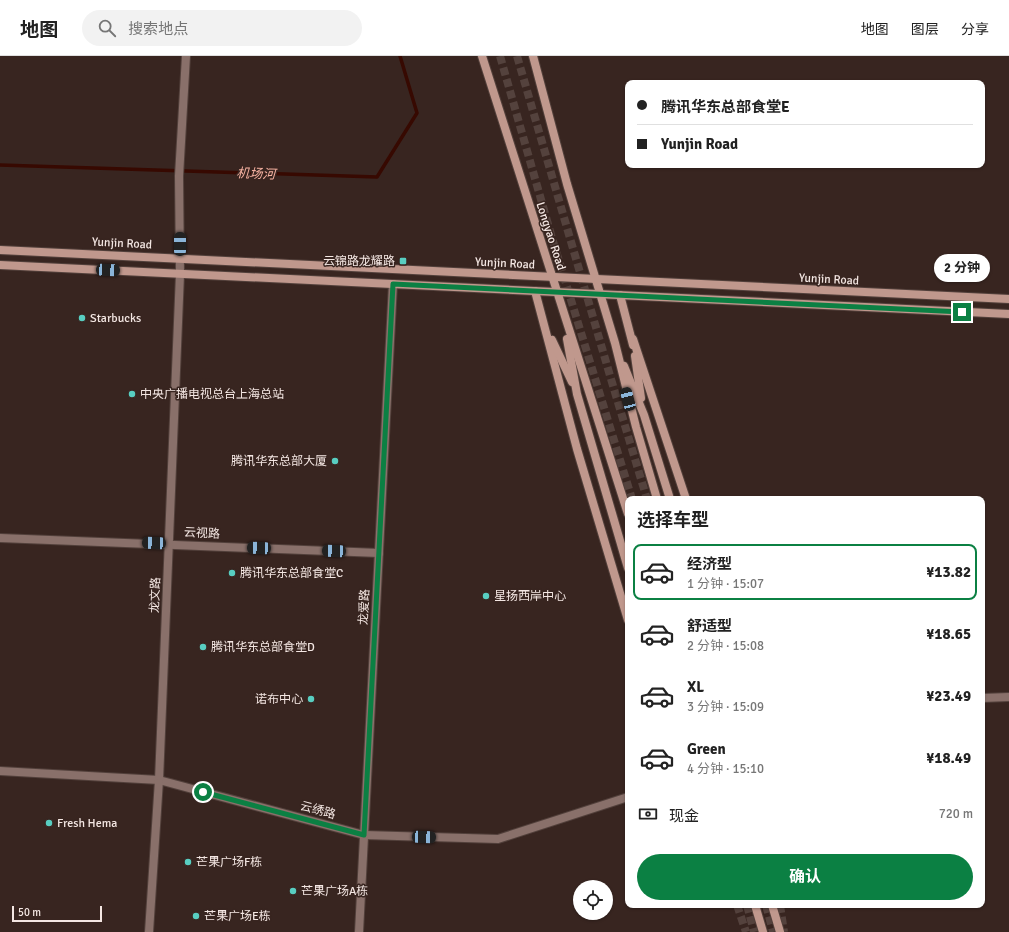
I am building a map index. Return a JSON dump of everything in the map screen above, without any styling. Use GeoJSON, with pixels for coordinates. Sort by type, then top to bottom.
{"type":"FeatureCollection","features":[{"type":"Feature","properties":{"kind":"main road","name":"Longyao Road"},"geometry":{"type":"LineString","coordinates":[[482,56],[625,505]]}},
{"type":"Feature","properties":{"kind":"main road"},"geometry":{"type":"LineString","coordinates":[[533,56],[567,184],[615,343],[636,427],[656,496]]}},
{"type":"Feature","properties":{"kind":"main road","name":"Yunjin Road"},"geometry":{"type":"LineString","coordinates":[[0,250],[1009,299]]}},
{"type":"Feature","properties":{"kind":"main road"},"geometry":{"type":"LineString","coordinates":[[0,264],[1009,314]]}},
{"type":"Feature","properties":{"kind":"main road"},"geometry":{"type":"LineString","coordinates":[[535,291],[577,449],[625,610]]}},
{"type":"Feature","properties":{"kind":"main road"},"geometry":{"type":"LineString","coordinates":[[620,295],[685,496]]}},
{"type":"Feature","properties":{"kind":"main road"},"geometry":{"type":"LineString","coordinates":[[564,315],[577,394],[625,558]]}},
{"type":"Feature","properties":{"kind":"main road"},"geometry":{"type":"LineString","coordinates":[[545,327],[577,394]]}},
{"type":"Feature","properties":{"kind":"main road"},"geometry":{"type":"LineString","coordinates":[[633,339],[644,415]]}},
{"type":"Feature","properties":{"kind":"main road"},"geometry":{"type":"LineString","coordinates":[[615,343],[644,415],[669,496]]}},
{"type":"Feature","properties":{"kind":"main road"},"geometry":{"type":"LineString","coordinates":[[756,908],[763,932]]}},
{"type":"Feature","properties":{"kind":"main road"},"geometry":{"type":"LineString","coordinates":[[773,908],[780,932]]}},
{"type":"Feature","properties":{"kind":"street","name":"龙文路"},"geometry":{"type":"LineString","coordinates":[[149,932],[159,780],[169,544],[180,274],[179,176],[186,56]]}},
{"type":"Feature","properties":{"kind":"street","name":"龙爱路"},"geometry":{"type":"LineString","coordinates":[[360,932],[393,284]]}},
{"type":"Feature","properties":{"kind":"street","name":"云视路"},"geometry":{"type":"LineString","coordinates":[[0,538],[379,553]]}},
{"type":"Feature","properties":{"kind":"street"},"geometry":{"type":"LineString","coordinates":[[985,698],[1009,697]]}},
{"type":"Feature","properties":{"kind":"street","name":"云绣路"},"geometry":{"type":"LineString","coordinates":[[0,772],[159,780],[364,835],[498,839],[625,798]]}},
{"type":"Feature","properties":{"kind":"waterway","name":"机场河"},"geometry":{"type":"LineString","coordinates":[[0,165],[377,177],[417,113],[400,56]]}},
{"type":"Feature","properties":{"kind":"tunnel"},"geometry":{"type":"LineString","coordinates":[[500,56],[552,238],[631,496]]}},
{"type":"Feature","properties":{"kind":"tunnel"},"geometry":{"type":"LineString","coordinates":[[517,56],[646,496]]}},
{"type":"Feature","properties":{"kind":"tunnel"},"geometry":{"type":"LineString","coordinates":[[738,908],[746,932]]}},
{"type":"Feature","properties":{"kind":"tunnel"},"geometry":{"type":"LineString","coordinates":[[748,908],[754,932]]}},
{"type":"Feature","properties":{"kind":"tunnel"},"geometry":{"type":"LineString","coordinates":[[767,908],[773,932]]}},
{"type":"Feature","properties":{"kind":"tunnel"},"geometry":{"type":"LineString","coordinates":[[780,908],[784,932]]}},
{"type":"Feature","properties":{"kind":"place","name":"云锦路龙耀路"},"geometry":{"type":"Point","coordinates":[403,261]}},
{"type":"Feature","properties":{"kind":"place","name":"Starbucks"},"geometry":{"type":"Point","coordinates":[82,318]}},
{"type":"Feature","properties":{"kind":"place","name":"中央广播电视总台上海总站"},"geometry":{"type":"Point","coordinates":[132,394]}},
{"type":"Feature","properties":{"kind":"place","name":"腾讯华东总部大厦"},"geometry":{"type":"Point","coordinates":[335,461]}},
{"type":"Feature","properties":{"kind":"place","name":"腾讯华东总部食堂C"},"geometry":{"type":"Point","coordinates":[232,573]}},
{"type":"Feature","properties":{"kind":"place","name":"星扬西岸中心"},"geometry":{"type":"Point","coordinates":[486,596]}},
{"type":"Feature","properties":{"kind":"place","name":"腾讯华东总部食堂D"},"geometry":{"type":"Point","coordinates":[203,647]}},
{"type":"Feature","properties":{"kind":"place","name":"诺布中心"},"geometry":{"type":"Point","coordinates":[311,699]}},
{"type":"Feature","properties":{"kind":"place","name":"Fresh Hema"},"geometry":{"type":"Point","coordinates":[49,823]}},
{"type":"Feature","properties":{"kind":"place","name":"芒果广场F栋"},"geometry":{"type":"Point","coordinates":[188,862]}},
{"type":"Feature","properties":{"kind":"place","name":"芒果广场A栋"},"geometry":{"type":"Point","coordinates":[293,891]}},
{"type":"Feature","properties":{"kind":"place","name":"芒果广场E栋"},"geometry":{"type":"Point","coordinates":[196,916]}},
{"type":"Feature","properties":{"kind":"route"},"geometry":{"type":"LineString","coordinates":[[203,792],[364,835],[393,284],[962,312]]}}]}
